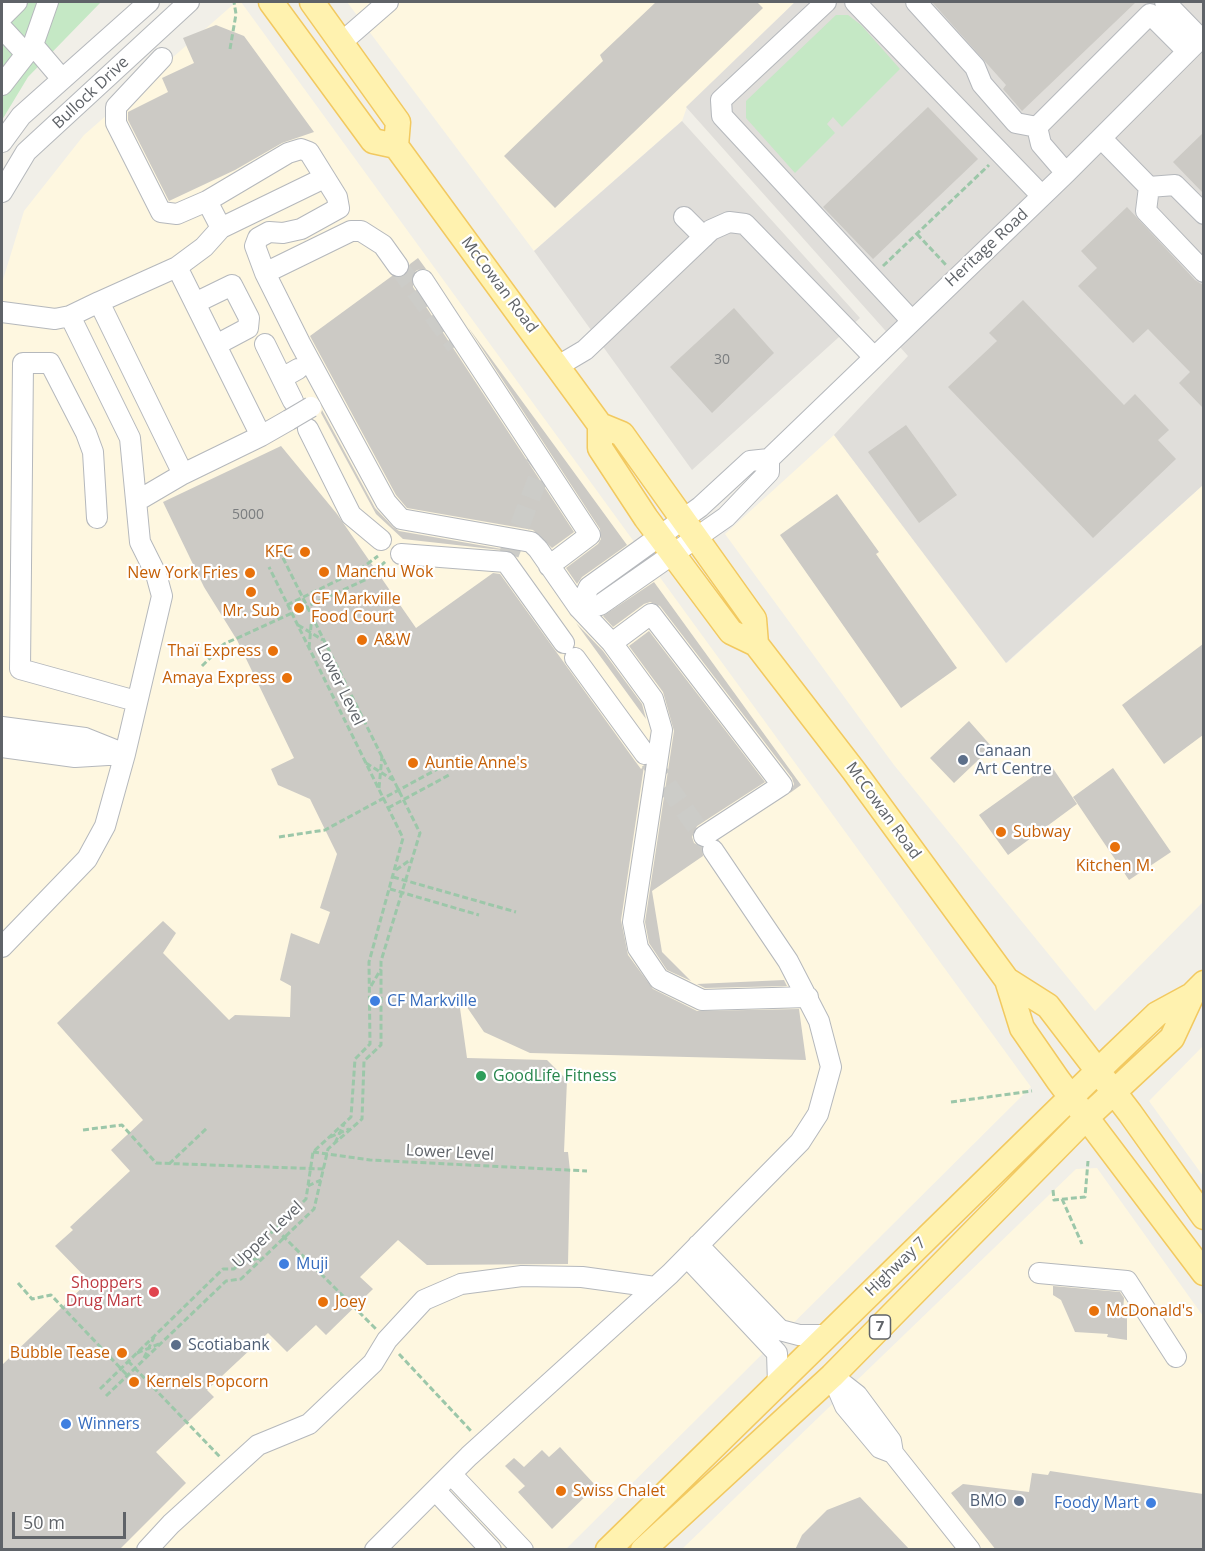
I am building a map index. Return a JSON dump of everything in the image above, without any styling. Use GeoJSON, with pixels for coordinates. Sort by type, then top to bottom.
{"type":"FeatureCollection","features":[{"type":"Feature","properties":{"kind":"main road"},"geometry":{"type":"LineString","coordinates":[[271,2],[373,141],[396,146],[398,122],[312,2]]}},
{"type":"Feature","properties":{"kind":"main road","name":"McCowan Road"},"geometry":{"type":"LineString","coordinates":[[396,146],[600,425],[622,434],[754,619],[756,644]]}},
{"type":"Feature","properties":{"kind":"main road","name":"McCowan Road"},"geometry":{"type":"LineString","coordinates":[[600,425],[600,448],[659,536],[730,632],[756,644],[854,771],[1007,980],[1022,1028],[1070,1097],[1203,1273]]}},
{"type":"Feature","properties":{"kind":"main road","name":"McCowan Road"},"geometry":{"type":"LineString","coordinates":[[1007,980],[1047,1006],[1115,1093],[1203,1217]]}},
{"type":"Feature","properties":{"kind":"main road","name":"Highway 7"},"geometry":{"type":"LineString","coordinates":[[608,1550],[1157,1014],[1198,989]]}},
{"type":"Feature","properties":{"kind":"main road","name":"Highway 7"},"geometry":{"type":"LineString","coordinates":[[643,1550],[832,1376],[1086,1118],[1172,1038],[1198,989]]}},
{"type":"Feature","properties":{"kind":"street"},"geometry":{"type":"LineString","coordinates":[[2,17],[17,2]]}},
{"type":"Feature","properties":{"kind":"street"},"geometry":{"type":"LineString","coordinates":[[2,85],[29,49],[48,2]]}},
{"type":"Feature","properties":{"kind":"street","name":"Bullock Drive"},"geometry":{"type":"LineString","coordinates":[[2,142],[21,116],[149,2]]}},
{"type":"Feature","properties":{"kind":"street","name":"Bullock Drive"},"geometry":{"type":"LineString","coordinates":[[2,192],[26,153],[189,2]]}},
{"type":"Feature","properties":{"kind":"street"},"geometry":{"type":"LineString","coordinates":[[342,42],[388,2]]}},
{"type":"Feature","properties":{"kind":"street"},"geometry":{"type":"LineString","coordinates":[[826,2],[721,100],[722,116],[911,320]]}},
{"type":"Feature","properties":{"kind":"street"},"geometry":{"type":"LineString","coordinates":[[855,2],[1042,196]]}},
{"type":"Feature","properties":{"kind":"street"},"geometry":{"type":"LineString","coordinates":[[915,2],[975,67],[982,84],[1016,123],[1037,127]]}},
{"type":"Feature","properties":{"kind":"street"},"geometry":{"type":"LineString","coordinates":[[1037,127],[1152,6],[1197,41]]}},
{"type":"Feature","properties":{"kind":"street"},"geometry":{"type":"LineString","coordinates":[[2,28],[62,79]]}},
{"type":"Feature","properties":{"kind":"street","name":"Heritage Road"},"geometry":{"type":"LineString","coordinates":[[768,459],[769,472],[726,517],[600,606],[579,608],[589,586],[700,507],[750,461],[768,459],[1066,173],[1197,41]]}},
{"type":"Feature","properties":{"kind":"street"},"geometry":{"type":"LineString","coordinates":[[162,58],[116,107],[117,123],[161,212],[177,214],[207,201],[288,153],[301,149],[309,152],[337,197],[339,208],[301,229],[269,232],[258,238],[255,246],[265,273],[386,502],[401,519],[531,542],[579,608],[612,643],[653,699],[662,730],[633,922],[638,948],[659,980],[702,1000],[808,997]]}},
{"type":"Feature","properties":{"kind":"street"},"geometry":{"type":"LineString","coordinates":[[1037,127],[1041,144],[1066,173]]}},
{"type":"Feature","properties":{"kind":"street"},"geometry":{"type":"LineString","coordinates":[[1101,138],[1149,187],[1175,185],[1203,214]]}},
{"type":"Feature","properties":{"kind":"street"},"geometry":{"type":"LineString","coordinates":[[2,312],[55,319],[70,316],[177,267],[204,247],[221,228],[324,178]]}},
{"type":"Feature","properties":{"kind":"street"},"geometry":{"type":"LineString","coordinates":[[1149,187],[1146,211],[1203,272]]}},
{"type":"Feature","properties":{"kind":"street"},"geometry":{"type":"LineString","coordinates":[[207,201],[221,228]]}},
{"type":"Feature","properties":{"kind":"street"},"geometry":{"type":"LineString","coordinates":[[684,218],[704,237]]}},
{"type":"Feature","properties":{"kind":"street"},"geometry":{"type":"LineString","coordinates":[[558,366],[585,350],[711,230],[729,222],[745,224],[873,357]]}},
{"type":"Feature","properties":{"kind":"street"},"geometry":{"type":"LineString","coordinates":[[265,273],[351,231],[361,231],[383,245],[398,266]]}},
{"type":"Feature","properties":{"kind":"street"},"geometry":{"type":"LineString","coordinates":[[177,267],[261,436]]}},
{"type":"Feature","properties":{"kind":"street"},"geometry":{"type":"LineString","coordinates":[[423,280],[590,535],[549,566]]}},
{"type":"Feature","properties":{"kind":"street"},"geometry":{"type":"LineString","coordinates":[[195,303],[232,285],[245,310],[249,318],[248,328],[216,345]]}},
{"type":"Feature","properties":{"kind":"street"},"geometry":{"type":"LineString","coordinates":[[99,302],[183,474]]}},
{"type":"Feature","properties":{"kind":"street"},"geometry":{"type":"LineString","coordinates":[[2,947],[87,859],[105,826],[125,754],[162,596],[156,574],[140,542],[130,438],[70,316]]}},
{"type":"Feature","properties":{"kind":"street"},"geometry":{"type":"LineString","coordinates":[[265,344],[290,374],[293,410]]}},
{"type":"Feature","properties":{"kind":"street"},"geometry":{"type":"LineString","coordinates":[[97,518],[93,452],[86,433],[50,363],[23,363],[20,669],[136,700]]}},
{"type":"Feature","properties":{"kind":"street"},"geometry":{"type":"LineString","coordinates":[[136,501],[183,474],[261,436],[293,410],[327,392]]}},
{"type":"Feature","properties":{"kind":"street"},"geometry":{"type":"LineString","coordinates":[[308,429],[351,515],[389,551],[507,558],[645,754]]}},
{"type":"Feature","properties":{"kind":"street"},"geometry":{"type":"LineString","coordinates":[[375,1550],[451,1474],[693,1251],[800,1142],[818,1114],[831,1067],[819,1021],[808,997],[788,961],[708,843],[782,785],[651,614],[612,643]]}},
{"type":"Feature","properties":{"kind":"street"},"geometry":{"type":"LineString","coordinates":[[2,728],[85,738],[125,754]]}},
{"type":"Feature","properties":{"kind":"street"},"geometry":{"type":"LineString","coordinates":[[2,747],[75,757],[125,754]]}},
{"type":"Feature","properties":{"kind":"street"},"geometry":{"type":"LineString","coordinates":[[693,1251],[780,1330],[799,1335],[826,1335]]}},
{"type":"Feature","properties":{"kind":"street"},"geometry":{"type":"LineString","coordinates":[[693,1251],[777,1353],[778,1384]]}},
{"type":"Feature","properties":{"kind":"street"},"geometry":{"type":"LineString","coordinates":[[1039,1273],[1127,1281],[1176,1357]]}},
{"type":"Feature","properties":{"kind":"street"},"geometry":{"type":"LineString","coordinates":[[147,1550],[171,1524],[258,1445],[309,1424],[374,1363],[387,1340],[424,1300],[461,1284],[522,1276],[582,1277],[655,1287]]}},
{"type":"Feature","properties":{"kind":"street"},"geometry":{"type":"LineString","coordinates":[[832,1376],[845,1406],[880,1448],[893,1453],[970,1550]]}},
{"type":"Feature","properties":{"kind":"street"},"geometry":{"type":"LineString","coordinates":[[451,1474],[523,1550]]}},
{"type":"Feature","properties":{"kind":"street"},"geometry":{"type":"LineString","coordinates":[[435,1490],[491,1550]]}},
{"type":"Feature","properties":{"kind":"path"},"geometry":{"type":"LineString","coordinates":[[230,49],[236,14],[234,2]]}},
{"type":"Feature","properties":{"kind":"path"},"geometry":{"type":"LineString","coordinates":[[871,277],[1001,153]]}},
{"type":"Feature","properties":{"kind":"path"},"geometry":{"type":"LineString","coordinates":[[917,234],[957,277]]}},
{"type":"Feature","properties":{"kind":"path","name":"Upper Level"},"geometry":{"type":"LineString","coordinates":[[106,1396],[226,1281],[241,1279],[314,1209],[328,1149],[362,1119],[364,1060],[381,1045],[381,968],[420,833],[279,550]]}},
{"type":"Feature","properties":{"kind":"path"},"geometry":{"type":"LineString","coordinates":[[287,605],[359,570],[389,551]]}},
{"type":"Feature","properties":{"kind":"path"},"geometry":{"type":"LineString","coordinates":[[202,666],[224,644],[365,580],[377,572],[389,551]]}},
{"type":"Feature","properties":{"kind":"path","name":"Lower Level"},"geometry":{"type":"LineString","coordinates":[[268,567],[403,838],[369,962],[370,1044],[355,1059],[351,1116],[345,1122],[334,1144]]}},
{"type":"Feature","properties":{"kind":"path"},"geometry":{"type":"LineString","coordinates":[[309,649],[312,615]]}},
{"type":"Feature","properties":{"kind":"path"},"geometry":{"type":"LineString","coordinates":[[296,624],[324,641]]}},
{"type":"Feature","properties":{"kind":"path"},"geometry":{"type":"LineString","coordinates":[[379,790],[382,755]]}},
{"type":"Feature","properties":{"kind":"path"},"geometry":{"type":"LineString","coordinates":[[365,763],[394,781]]}},
{"type":"Feature","properties":{"kind":"path"},"geometry":{"type":"LineString","coordinates":[[279,837],[325,830],[443,766]]}},
{"type":"Feature","properties":{"kind":"path"},"geometry":{"type":"LineString","coordinates":[[388,808],[449,775]]}},
{"type":"Feature","properties":{"kind":"path"},"geometry":{"type":"LineString","coordinates":[[394,871],[412,860]]}},
{"type":"Feature","properties":{"kind":"path"},"geometry":{"type":"LineString","coordinates":[[393,877],[516,912]]}},
{"type":"Feature","properties":{"kind":"path"},"geometry":{"type":"LineString","coordinates":[[390,889],[479,915]]}},
{"type":"Feature","properties":{"kind":"path"},"geometry":{"type":"LineString","coordinates":[[370,988],[381,968]]}},
{"type":"Feature","properties":{"kind":"path"},"geometry":{"type":"LineString","coordinates":[[951,1102],[1032,1091]]}},
{"type":"Feature","properties":{"kind":"path"},"geometry":{"type":"LineString","coordinates":[[100,1389],[223,1269],[234,1269],[306,1199],[312,1152],[345,1122]]}},
{"type":"Feature","properties":{"kind":"path"},"geometry":{"type":"LineString","coordinates":[[83,1130],[123,1125],[156,1163],[324,1169]]}},
{"type":"Feature","properties":{"kind":"path"},"geometry":{"type":"LineString","coordinates":[[326,1139],[353,1127]]}},
{"type":"Feature","properties":{"kind":"path"},"geometry":{"type":"LineString","coordinates":[[170,1164],[207,1128]]}},
{"type":"Feature","properties":{"kind":"path","name":"Lower Level"},"geometry":{"type":"LineString","coordinates":[[312,1152],[370,1160],[587,1171]]}},
{"type":"Feature","properties":{"kind":"path"},"geometry":{"type":"LineString","coordinates":[[1053,1190],[1054,1200],[1086,1197],[1088,1161]]}},
{"type":"Feature","properties":{"kind":"path"},"geometry":{"type":"LineString","coordinates":[[308,1186],[321,1180]]}},
{"type":"Feature","properties":{"kind":"path"},"geometry":{"type":"LineString","coordinates":[[1062,1199],[1082,1244]]}},
{"type":"Feature","properties":{"kind":"path"},"geometry":{"type":"LineString","coordinates":[[276,1228],[387,1340],[474,1434]]}},
{"type":"Feature","properties":{"kind":"path"},"geometry":{"type":"LineString","coordinates":[[243,1261],[264,1257]]}},
{"type":"Feature","properties":{"kind":"path"},"geometry":{"type":"LineString","coordinates":[[18,1283],[33,1299],[51,1295],[128,1375]]}},
{"type":"Feature","properties":{"kind":"path"},"geometry":{"type":"LineString","coordinates":[[144,1360],[155,1335]]}},
{"type":"Feature","properties":{"kind":"path"},"geometry":{"type":"LineString","coordinates":[[135,1354],[161,1344]]}},
{"type":"Feature","properties":{"kind":"path"},"geometry":{"type":"LineString","coordinates":[[128,1361],[186,1424],[232,1469]]}},
{"type":"Feature","properties":{"kind":"shaded area"},"geometry":{"type":"Polygon","coordinates":[[[236,2],[241,2],[1031,1087],[566,1549],[2,1550],[2,283],[24,211],[84,135],[236,2]]]}},
{"type":"Feature","properties":{"kind":"shaded area"},"geometry":{"type":"Polygon","coordinates":[[[347,2],[795,2],[687,107],[682,121],[534,251],[347,2]]]}},
{"type":"Feature","properties":{"kind":"shaded area"},"geometry":{"type":"Polygon","coordinates":[[[795,2],[1203,2],[1203,485],[1006,663],[834,435],[908,356],[686,107],[795,2]]]}},
{"type":"Feature","properties":{"kind":"shaded area"},"geometry":{"type":"Polygon","coordinates":[[[682,121],[860,318],[692,470],[534,251],[682,121]]]}},
{"type":"Feature","properties":{"kind":"shaded area"},"geometry":{"type":"Polygon","coordinates":[[[834,435],[1007,663],[1203,485],[1203,902],[1095,1011],[894,765],[725,534],[834,435]]]}},
{"type":"Feature","properties":{"kind":"shaded area"},"geometry":{"type":"Polygon","coordinates":[[[1203,1046],[1203,1176],[1149,1101],[1203,1046]]]}},
{"type":"Feature","properties":{"kind":"shaded area"},"geometry":{"type":"Polygon","coordinates":[[[1097,1168],[1203,1316],[1203,1549],[681,1550],[1076,1169],[1097,1168]]]}},
{"type":"Feature","properties":{"kind":"green space"},"geometry":{"type":"Polygon","coordinates":[[[2,2],[101,2],[28,77],[2,120],[2,2]]]}},
{"type":"Feature","properties":{"kind":"green space"},"geometry":{"type":"Polygon","coordinates":[[[836,15],[848,15],[861,25],[900,69],[842,127],[833,117],[827,124],[835,133],[795,173],[746,118],[746,101],[836,15]]]}},
{"type":"Feature","properties":{"kind":"building"},"geometry":{"type":"Polygon","coordinates":[[[656,2],[757,2],[763,8],[555,208],[504,156],[603,61],[600,55],[656,2]]]}},
{"type":"Feature","properties":{"kind":"building"},"geometry":{"type":"Polygon","coordinates":[[[932,2],[1136,2],[1022,111],[1003,89],[1006,85],[932,2]]]}},
{"type":"Feature","properties":{"kind":"building"},"geometry":{"type":"Polygon","coordinates":[[[216,25],[244,36],[314,132],[282,143],[235,170],[169,201],[128,120],[128,112],[168,92],[162,78],[194,63],[183,38],[216,25]]]}},
{"type":"Feature","properties":{"kind":"building"},"geometry":{"type":"Polygon","coordinates":[[[928,107],[978,159],[873,259],[823,207],[928,107]]]}},
{"type":"Feature","properties":{"kind":"building"},"geometry":{"type":"Polygon","coordinates":[[[1203,133],[1203,193],[1173,162],[1203,133]]]}},
{"type":"Feature","properties":{"kind":"building"},"geometry":{"type":"Polygon","coordinates":[[[1127,207],[1195,280],[1203,285],[1203,408],[1179,383],[1190,372],[1148,329],[1133,343],[1078,286],[1097,268],[1081,251],[1127,207]]]}},
{"type":"Feature","properties":{"kind":"building"},"geometry":{"type":"Polygon","coordinates":[[[418,258],[426,269],[417,270],[413,274],[413,287],[574,532],[552,548],[533,530],[407,508],[396,495],[310,336],[392,276],[405,275],[410,264],[418,258]]]}},
{"type":"Feature","properties":{"kind":"building"},"geometry":{"type":"Polygon","coordinates":[[[1023,300],[1124,405],[1135,394],[1169,430],[1158,440],[1176,459],[1093,538],[948,387],[997,341],[989,333],[1023,300]]]}},
{"type":"Feature","properties":{"kind":"building"},"geometry":{"type":"Polygon","coordinates":[[[734,308],[774,353],[712,413],[670,367],[734,308]]]}},
{"type":"Feature","properties":{"kind":"building"},"geometry":{"type":"Polygon","coordinates":[[[468,327],[627,545],[582,577],[577,584],[566,568],[598,544],[601,539],[600,529],[468,327]]]}},
{"type":"Feature","properties":{"kind":"building"},"geometry":{"type":"Polygon","coordinates":[[[322,410],[375,508],[393,527],[399,531],[519,552],[403,539],[376,514],[321,413],[322,410]]]}},
{"type":"Feature","properties":{"kind":"building"},"geometry":{"type":"Polygon","coordinates":[[[906,425],[957,495],[919,523],[868,452],[906,425]]]}},
{"type":"Feature","properties":{"kind":"building","name":"CF Markville"},"geometry":{"type":"Polygon","coordinates":[[[281,446],[337,514],[416,628],[493,573],[500,574],[641,769],[644,766],[621,920],[628,955],[653,989],[697,1011],[799,1009],[806,1060],[530,1053],[484,1032],[458,994],[467,1058],[547,1060],[567,1080],[564,1152],[568,1152],[570,1171],[568,1264],[427,1265],[398,1240],[360,1277],[373,1289],[326,1335],[316,1325],[287,1352],[268,1333],[207,1390],[214,1397],[156,1452],[186,1483],[119,1550],[2,1550],[2,1365],[89,1281],[55,1246],[73,1230],[70,1227],[130,1171],[111,1150],[143,1120],[57,1023],[163,921],[176,933],[163,953],[229,1020],[235,1015],[290,1017],[291,986],[280,980],[291,933],[319,944],[330,912],[320,908],[337,854],[310,799],[278,785],[271,769],[294,758],[237,640],[204,587],[163,502],[281,446]]]}},
{"type":"Feature","properties":{"kind":"building"},"geometry":{"type":"Polygon","coordinates":[[[837,494],[879,552],[876,554],[957,668],[901,708],[780,535],[837,494]]]}},
{"type":"Feature","properties":{"kind":"building"},"geometry":{"type":"Polygon","coordinates":[[[654,582],[801,785],[790,793],[794,784],[792,778],[660,606],[650,602],[644,604],[613,627],[603,616],[654,582]]]}},
{"type":"Feature","properties":{"kind":"building"},"geometry":{"type":"Polygon","coordinates":[[[576,623],[603,651],[642,704],[646,719],[576,623]]]}},
{"type":"Feature","properties":{"kind":"building"},"geometry":{"type":"Polygon","coordinates":[[[649,631],[765,782],[697,826],[692,837],[694,843],[702,847],[703,856],[652,891],[662,952],[691,981],[667,970],[649,943],[645,922],[674,731],[663,692],[629,646],[649,631]]]}},
{"type":"Feature","properties":{"kind":"building"},"geometry":{"type":"Polygon","coordinates":[[[1203,644],[1203,735],[1164,764],[1122,705],[1203,644]]]}},
{"type":"Feature","properties":{"kind":"building"},"geometry":{"type":"Polygon","coordinates":[[[969,721],[992,747],[954,783],[930,758],[969,721]]]}},
{"type":"Feature","properties":{"kind":"building"},"geometry":{"type":"Polygon","coordinates":[[[1050,764],[1077,804],[1008,855],[979,815],[1050,764]]]}},
{"type":"Feature","properties":{"kind":"building"},"geometry":{"type":"Polygon","coordinates":[[[1113,768],[1171,852],[1129,880],[1073,797],[1113,768]]]}},
{"type":"Feature","properties":{"kind":"building"},"geometry":{"type":"Polygon","coordinates":[[[784,980],[787,986],[705,988],[697,984],[784,980]]]}},
{"type":"Feature","properties":{"kind":"building","name":"McDonald's"},"geometry":{"type":"Polygon","coordinates":[[[1053,1286],[1120,1292],[1124,1298],[1123,1311],[1127,1312],[1127,1340],[1107,1337],[1108,1334],[1075,1332],[1061,1300],[1053,1295],[1053,1286]]]}},
{"type":"Feature","properties":{"kind":"building"},"geometry":{"type":"Polygon","coordinates":[[[560,1447],[596,1486],[552,1529],[518,1492],[525,1486],[505,1466],[514,1458],[524,1467],[542,1450],[549,1457],[560,1447]]]}},
{"type":"Feature","properties":{"kind":"building"},"geometry":{"type":"Polygon","coordinates":[[[1050,1471],[1203,1494],[1203,1550],[996,1550],[951,1493],[963,1484],[1029,1492],[1032,1473],[1048,1475],[1050,1471]]]}},
{"type":"Feature","properties":{"kind":"building"},"geometry":{"type":"Polygon","coordinates":[[[860,1497],[910,1550],[795,1550],[802,1535],[827,1510],[860,1497]]]}},
{"type":"Feature","properties":{"kind":"tunnel"},"geometry":{"type":"LineString","coordinates":[[398,266],[456,346]]}},
{"type":"Feature","properties":{"kind":"tunnel"},"geometry":{"type":"LineString","coordinates":[[509,554],[543,465],[533,452]]}},
{"type":"Feature","properties":{"kind":"tunnel"},"geometry":{"type":"LineString","coordinates":[[650,761],[713,850]]}},
{"type":"Feature","properties":{"kind":"place","name":"KFC"},"geometry":{"type":"Point","coordinates":[305,552]}},
{"type":"Feature","properties":{"kind":"place","name":"Manchu Wok"},"geometry":{"type":"Point","coordinates":[324,572]}},
{"type":"Feature","properties":{"kind":"place","name":"New York Fries"},"geometry":{"type":"Point","coordinates":[250,573]}},
{"type":"Feature","properties":{"kind":"place","name":"Mr. Sub"},"geometry":{"type":"Point","coordinates":[251,592]}},
{"type":"Feature","properties":{"kind":"place","name":"CF Markville Food Court"},"geometry":{"type":"Point","coordinates":[299,608]}},
{"type":"Feature","properties":{"kind":"place","name":"A&W"},"geometry":{"type":"Point","coordinates":[362,640]}},
{"type":"Feature","properties":{"kind":"place","name":"Thaï Express"},"geometry":{"type":"Point","coordinates":[273,651]}},
{"type":"Feature","properties":{"kind":"place","name":"Amaya Express"},"geometry":{"type":"Point","coordinates":[287,678]}},
{"type":"Feature","properties":{"kind":"place","name":"Canaan Art Centre"},"geometry":{"type":"Point","coordinates":[963,760]}},
{"type":"Feature","properties":{"kind":"place","name":"Auntie Anne's"},"geometry":{"type":"Point","coordinates":[413,763]}},
{"type":"Feature","properties":{"kind":"place","name":"Subway"},"geometry":{"type":"Point","coordinates":[1001,832]}},
{"type":"Feature","properties":{"kind":"place","name":"Kitchen M."},"geometry":{"type":"Point","coordinates":[1115,847]}},
{"type":"Feature","properties":{"kind":"place","name":"CF Markville"},"geometry":{"type":"Point","coordinates":[375,1001]}},
{"type":"Feature","properties":{"kind":"place","name":"GoodLife Fitness"},"geometry":{"type":"Point","coordinates":[481,1076]}},
{"type":"Feature","properties":{"kind":"place","name":"Muji"},"geometry":{"type":"Point","coordinates":[284,1264]}},
{"type":"Feature","properties":{"kind":"place","name":"Shoppers Drug Mart"},"geometry":{"type":"Point","coordinates":[154,1292]}},
{"type":"Feature","properties":{"kind":"place","name":"Joey"},"geometry":{"type":"Point","coordinates":[323,1302]}},
{"type":"Feature","properties":{"kind":"place","name":"McDonald's"},"geometry":{"type":"Point","coordinates":[1094,1311]}},
{"type":"Feature","properties":{"kind":"place","name":"Scotiabank"},"geometry":{"type":"Point","coordinates":[176,1345]}},
{"type":"Feature","properties":{"kind":"place","name":"Bubble Tease"},"geometry":{"type":"Point","coordinates":[122,1353]}},
{"type":"Feature","properties":{"kind":"place","name":"Kernels Popcorn"},"geometry":{"type":"Point","coordinates":[134,1382]}},
{"type":"Feature","properties":{"kind":"place","name":"Winners"},"geometry":{"type":"Point","coordinates":[66,1424]}},
{"type":"Feature","properties":{"kind":"place","name":"Swiss Chalet"},"geometry":{"type":"Point","coordinates":[561,1491]}},
{"type":"Feature","properties":{"kind":"place","name":"BMO"},"geometry":{"type":"Point","coordinates":[1019,1501]}},
{"type":"Feature","properties":{"kind":"place","name":"Foody Mart"},"geometry":{"type":"Point","coordinates":[1151,1503]}}]}
